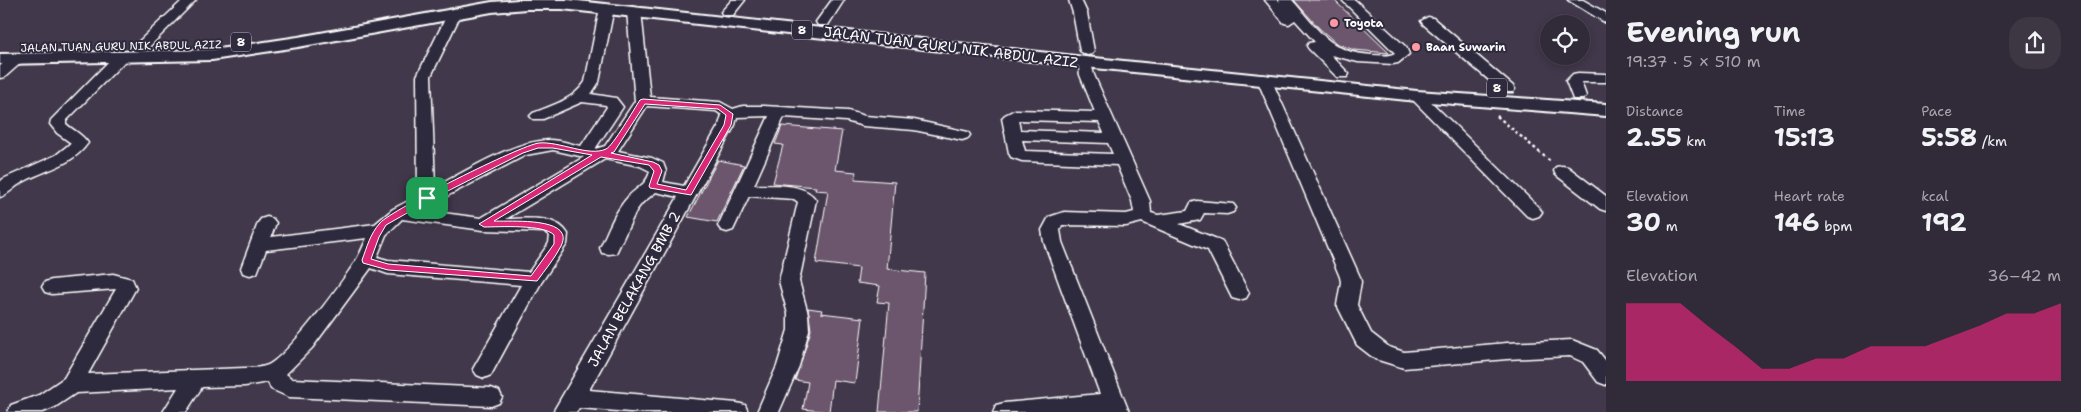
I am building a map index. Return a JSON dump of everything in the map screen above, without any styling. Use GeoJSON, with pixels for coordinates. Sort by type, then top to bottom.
{"type":"FeatureCollection","features":[{"type":"Feature","properties":{"kind":"main road","name":"JALAN TUAN GURU NIK ABDUL AZIZ"},"geometry":{"type":"LineString","coordinates":[[0,48],[140,48],[240,43],[479,0]]}},
{"type":"Feature","properties":{"kind":"main road","name":"JALAN TUAN GURU NIK ABDUL AZIZ"},"geometry":{"type":"LineString","coordinates":[[0,59],[180,57],[237,52],[492,7],[526,4],[607,8],[628,6],[733,6],[926,39]]}},
{"type":"Feature","properties":{"kind":"main road","name":"JALAN TUAN GURU NIK ABDUL AZIZ"},"geometry":{"type":"LineString","coordinates":[[628,6],[1409,95],[1606,110]]}},
{"type":"Feature","properties":{"kind":"main road","name":"JALAN TUAN GURU NIK ABDUL AZIZ"},"geometry":{"type":"LineString","coordinates":[[1086,57],[1342,74],[1606,98]]}},
{"type":"Feature","properties":{"kind":"main road"},"geometry":{"type":"LineString","coordinates":[[1388,79],[1409,95]]}},
{"type":"Feature","properties":{"kind":"street"},"geometry":{"type":"LineString","coordinates":[[140,48],[190,0]]}},
{"type":"Feature","properties":{"kind":"street"},"geometry":{"type":"LineString","coordinates":[[823,22],[838,0]]}},
{"type":"Feature","properties":{"kind":"street"},"geometry":{"type":"LineString","coordinates":[[1075,0],[1080,13],[1087,75],[1141,202],[1151,219],[1215,246],[1238,293]]}},
{"type":"Feature","properties":{"kind":"street"},"geometry":{"type":"LineString","coordinates":[[1271,0],[1283,0],[1326,45],[1338,53],[1393,60],[1402,54],[1401,50],[1348,0]]}},
{"type":"Feature","properties":{"kind":"street"},"geometry":{"type":"LineString","coordinates":[[1271,0],[1342,74]]}},
{"type":"Feature","properties":{"kind":"street"},"geometry":{"type":"LineString","coordinates":[[1574,0],[1606,19]]}},
{"type":"Feature","properties":{"kind":"street"},"geometry":{"type":"LineString","coordinates":[[484,224],[598,151],[611,150],[643,101],[628,6]]}},
{"type":"Feature","properties":{"kind":"street"},"geometry":{"type":"LineString","coordinates":[[538,116],[574,101],[586,92],[592,82],[607,8]]}},
{"type":"Feature","properties":{"kind":"street"},"geometry":{"type":"LineString","coordinates":[[427,198],[424,76],[454,14]]}},
{"type":"Feature","properties":{"kind":"street"},"geometry":{"type":"LineString","coordinates":[[1428,21],[1508,90]]}},
{"type":"Feature","properties":{"kind":"street"},"geometry":{"type":"LineString","coordinates":[[0,74],[18,58]]}},
{"type":"Feature","properties":{"kind":"street"},"geometry":{"type":"LineString","coordinates":[[0,191],[12,179],[56,162],[75,150],[80,143],[78,139],[60,128],[59,120],[120,58]]}},
{"type":"Feature","properties":{"kind":"street"},"geometry":{"type":"LineString","coordinates":[[1578,96],[1573,81],[1578,77],[1606,78]]}},
{"type":"Feature","properties":{"kind":"street"},"geometry":{"type":"LineString","coordinates":[[1264,79],[1350,277],[1351,282],[1347,306],[1368,343],[1389,357],[1404,360],[1507,351],[1572,348],[1590,356],[1606,376]]}},
{"type":"Feature","properties":{"kind":"street"},"geometry":{"type":"LineString","coordinates":[[1409,95],[1533,212]]}},
{"type":"Feature","properties":{"kind":"street"},"geometry":{"type":"LineString","coordinates":[[580,97],[611,101],[615,107],[598,151]]}},
{"type":"Feature","properties":{"kind":"street"},"geometry":{"type":"LineString","coordinates":[[643,101],[720,107],[730,114],[743,111],[848,116],[863,121],[914,124],[962,135]]}},
{"type":"Feature","properties":{"kind":"street"},"geometry":{"type":"LineString","coordinates":[[727,226],[778,112]]}},
{"type":"Feature","properties":{"kind":"street","name":"JALAN BELAKANG BMB 2"},"geometry":{"type":"LineString","coordinates":[[730,114],[727,125],[569,405],[737,412]]}},
{"type":"Feature","properties":{"kind":"street"},"geometry":{"type":"LineString","coordinates":[[1104,117],[1012,115],[1010,118],[1017,153],[1022,156],[1123,160]]}},
{"type":"Feature","properties":{"kind":"street"},"geometry":{"type":"LineString","coordinates":[[1013,135],[1113,138]]}},
{"type":"Feature","properties":{"kind":"street"},"geometry":{"type":"LineString","coordinates":[[72,384],[252,376],[275,372],[291,360],[366,260],[378,230],[384,223],[427,198],[520,151],[538,146],[553,145],[598,151],[654,165],[658,171],[653,186],[632,203],[609,248]]}},
{"type":"Feature","properties":{"kind":"street"},"geometry":{"type":"LineString","coordinates":[[1562,171],[1606,206]]}},
{"type":"Feature","properties":{"kind":"street"},"geometry":{"type":"LineString","coordinates":[[653,186],[688,193]]}},
{"type":"Feature","properties":{"kind":"street"},"geometry":{"type":"LineString","coordinates":[[744,190],[794,193],[802,195],[807,200],[789,281],[790,292],[799,318],[797,334],[785,374],[768,412]]}},
{"type":"Feature","properties":{"kind":"street"},"geometry":{"type":"LineString","coordinates":[[1004,412],[1116,407],[1053,242],[1051,230],[1055,222],[1064,218],[1126,220],[1194,216],[1197,207],[1227,208]]}},
{"type":"Feature","properties":{"kind":"street"},"geometry":{"type":"LineString","coordinates":[[399,213],[484,224],[543,226],[555,230],[559,234],[558,244],[534,279],[484,369]]}},
{"type":"Feature","properties":{"kind":"street"},"geometry":{"type":"LineString","coordinates":[[250,268],[267,222]]}},
{"type":"Feature","properties":{"kind":"street"},"geometry":{"type":"LineString","coordinates":[[258,245],[378,230]]}},
{"type":"Feature","properties":{"kind":"street"},"geometry":{"type":"LineString","coordinates":[[366,260],[388,267],[534,279]]}},
{"type":"Feature","properties":{"kind":"street"},"geometry":{"type":"LineString","coordinates":[[19,412],[47,401],[72,384],[126,288],[125,284],[113,281],[52,287]]}},
{"type":"Feature","properties":{"kind":"street"},"geometry":{"type":"LineString","coordinates":[[275,372],[279,383],[285,387],[491,397]]}},
{"type":"Feature","properties":{"kind":"street"},"geometry":{"type":"LineString","coordinates":[[174,412],[196,378]]}},
{"type":"Feature","properties":{"kind":"path"},"geometry":{"type":"LineString","coordinates":[[1483,101],[1507,126],[1562,171]]}},
{"type":"Feature","properties":{"kind":"building","name":"Toyota"},"geometry":{"type":"Polygon","coordinates":[[[1294,0],[1334,0],[1389,53],[1354,50],[1336,43],[1319,28],[1294,0]]]}},
{"type":"Feature","properties":{"kind":"building"},"geometry":{"type":"Polygon","coordinates":[[[782,126],[842,131],[835,170],[856,172],[855,179],[895,182],[887,269],[925,273],[917,412],[879,412],[889,303],[877,302],[880,286],[857,283],[859,268],[816,263],[828,191],[815,190],[816,187],[773,183],[783,145],[775,144],[782,126]]]}},
{"type":"Feature","properties":{"kind":"building"},"geometry":{"type":"Polygon","coordinates":[[[718,160],[744,165],[717,222],[688,217],[718,160]]]}},
{"type":"Feature","properties":{"kind":"building"},"geometry":{"type":"Polygon","coordinates":[[[808,308],[822,310],[821,313],[863,318],[855,383],[833,380],[829,412],[803,409],[808,382],[795,380],[811,330],[808,308]]]}},
{"type":"Feature","properties":{"kind":"place","name":"Toyota"},"geometry":{"type":"Point","coordinates":[1334,23]}},
{"type":"Feature","properties":{"kind":"place","name":"Baan Suwarin"},"geometry":{"type":"Point","coordinates":[1416,47]}},
{"type":"Feature","properties":{"kind":"route"},"geometry":{"type":"LineString","coordinates":[[427,198],[384,223],[375,236],[366,260],[388,267],[534,279],[558,244],[559,234],[550,227],[543,226],[484,224],[599,154],[606,154],[611,150],[643,101],[720,107],[730,114],[727,125],[688,193],[653,186],[658,171],[657,167],[651,163],[606,154],[553,145],[538,146],[520,151],[427,198]]}}]}
